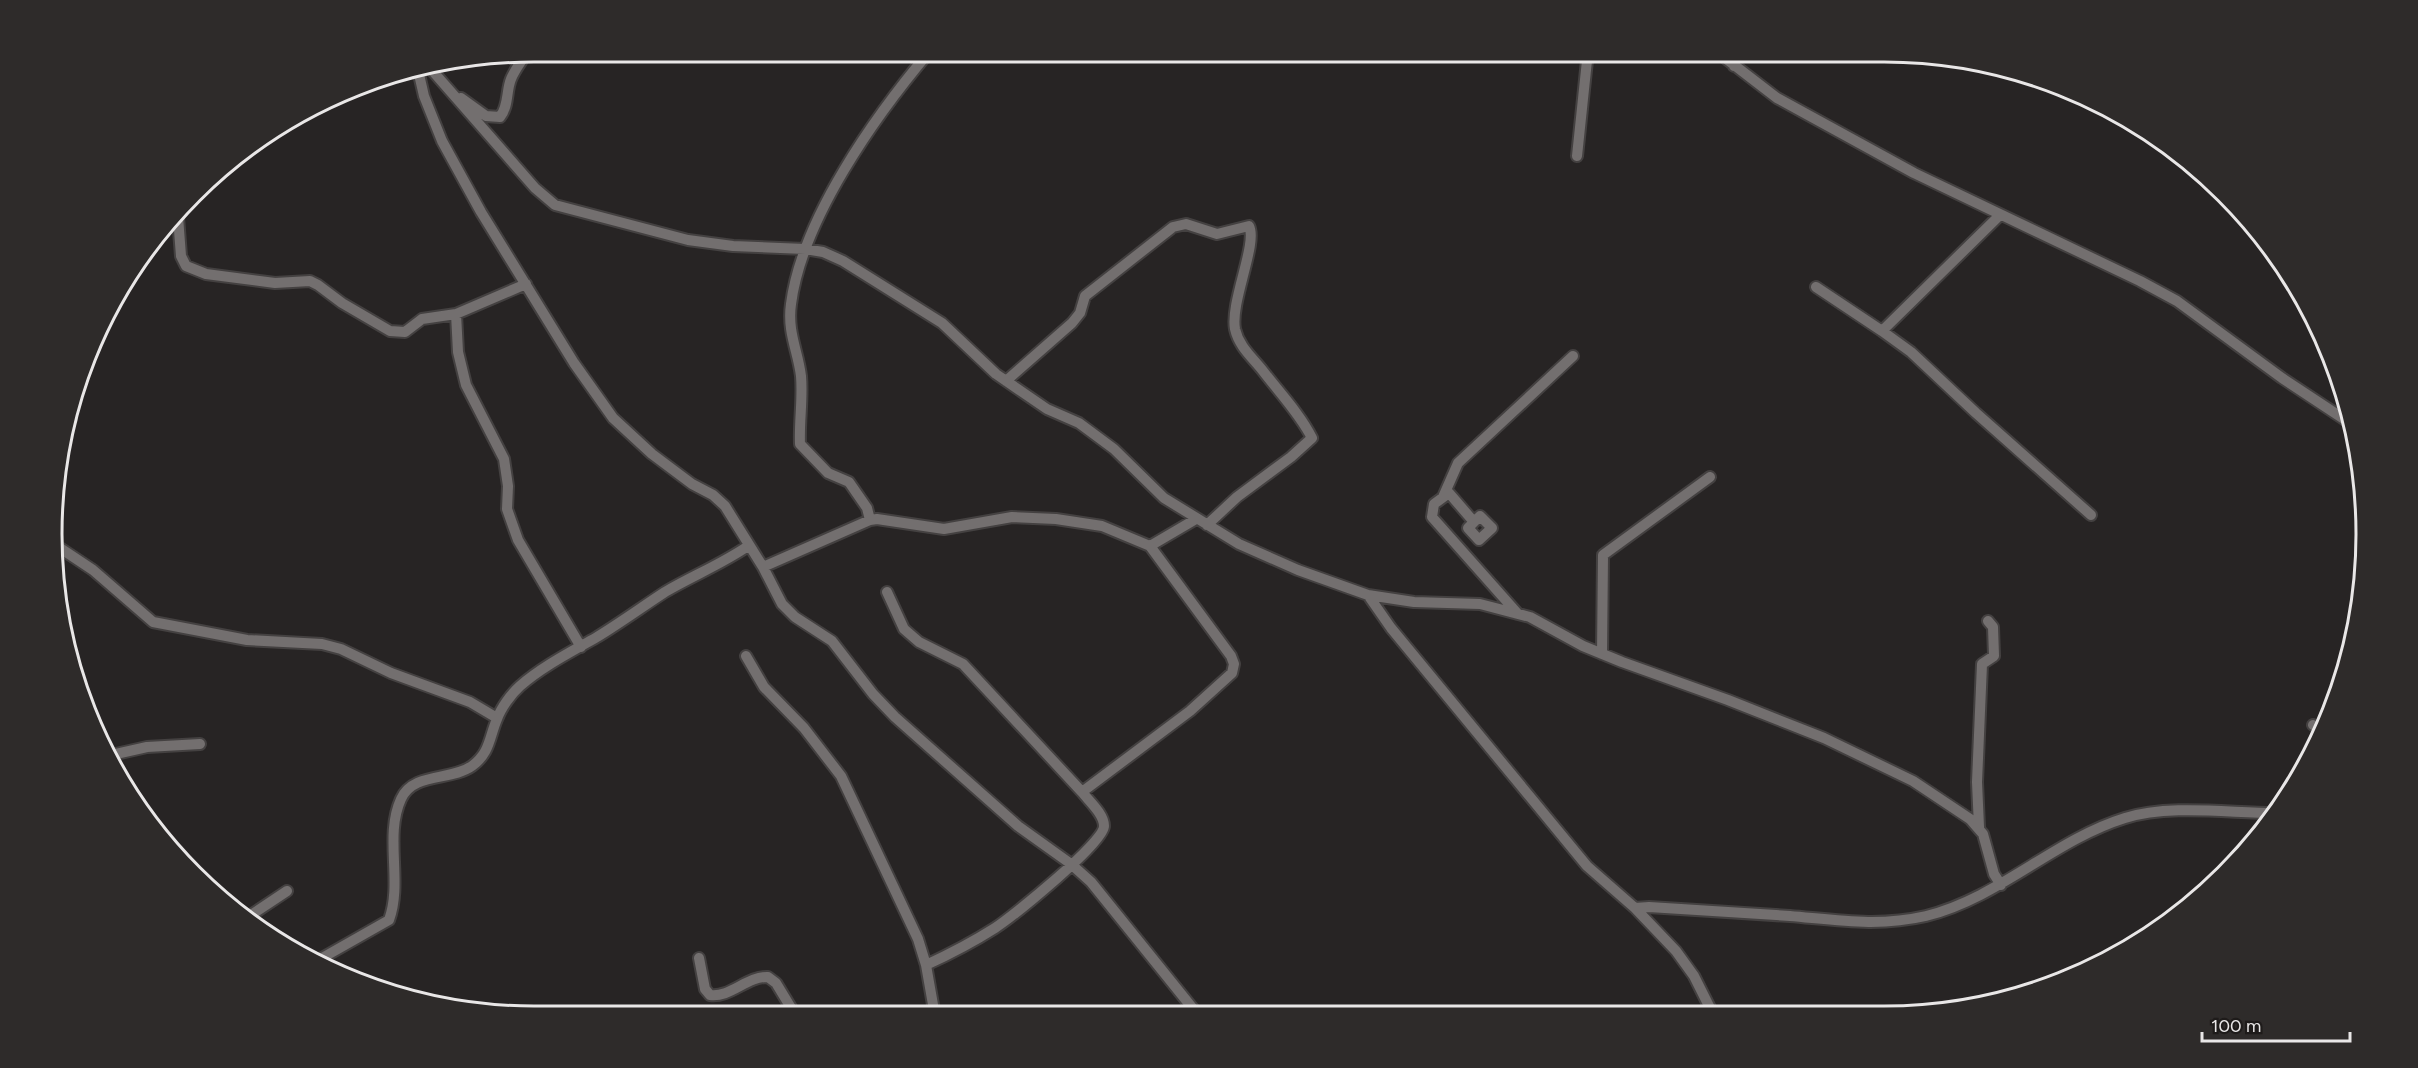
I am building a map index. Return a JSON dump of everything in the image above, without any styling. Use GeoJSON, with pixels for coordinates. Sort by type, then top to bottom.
{"type":"FeatureCollection","features":[{"type":"Feature","properties":{"kind":"street"},"geometry":{"type":"LineString","coordinates":[[449,89],[486,116],[500,117],[506,107],[512,76],[520,62]]}},
{"type":"Feature","properties":{"kind":"street"},"geometry":{"type":"LineString","coordinates":[[870,520],[867,508],[849,482],[828,473],[800,444],[798,420],[802,401],[801,373],[791,336],[790,312],[798,272],[817,223],[848,165],[922,62]]}},
{"type":"Feature","properties":{"kind":"street"},"geometry":{"type":"LineString","coordinates":[[1577,156],[1587,62]]}},
{"type":"Feature","properties":{"kind":"street"},"geometry":{"type":"LineString","coordinates":[[1729,62],[1777,98],[1914,173],[2177,301],[2282,378],[2341,416]]}},
{"type":"Feature","properties":{"kind":"street"},"geometry":{"type":"LineString","coordinates":[[1733,62],[1734,66]]}},
{"type":"Feature","properties":{"kind":"street"},"geometry":{"type":"LineString","coordinates":[[434,73],[535,188],[555,206],[688,240],[733,246],[805,249],[823,252],[843,261],[942,323],[1006,381],[1047,410],[1079,423],[1114,449],[1164,498],[1239,544],[1298,570],[1368,596],[1414,602],[1480,604],[1530,617],[1602,654],[1728,700],[1824,738],[1880,764],[1913,781],[1955,808],[1979,827]]}},
{"type":"Feature","properties":{"kind":"street"},"geometry":{"type":"LineString","coordinates":[[419,76],[424,96],[442,141],[482,212],[574,363],[613,418],[652,454],[692,484],[713,495],[725,506],[763,567],[782,604],[795,617],[832,641],[873,694],[895,717],[1018,826],[1071,864],[1091,882],[1191,1006]]}},
{"type":"Feature","properties":{"kind":"street"},"geometry":{"type":"LineString","coordinates":[[1882,331],[2000,215]]}},
{"type":"Feature","properties":{"kind":"street"},"geometry":{"type":"LineString","coordinates":[[178,223],[181,256],[186,266],[206,274],[275,283],[310,281],[390,331],[405,332],[422,319],[456,314],[526,284]]}},
{"type":"Feature","properties":{"kind":"street"},"geometry":{"type":"LineString","coordinates":[[1006,381],[1072,323],[1080,313],[1085,296],[1173,227],[1186,224],[1217,234],[1250,227],[1251,240],[1234,317],[1236,333],[1242,346],[1312,438],[1298,452],[1238,497],[1207,525]]}},
{"type":"Feature","properties":{"kind":"street"},"geometry":{"type":"LineString","coordinates":[[1816,287],[1911,352],[2091,515]]}},
{"type":"Feature","properties":{"kind":"street"},"geometry":{"type":"LineString","coordinates":[[456,314],[458,352],[466,385],[504,459],[508,479],[507,509],[510,521],[518,540],[581,646]]}},
{"type":"Feature","properties":{"kind":"street"},"geometry":{"type":"LineString","coordinates":[[1443,497],[1458,463],[1573,356]]}},
{"type":"Feature","properties":{"kind":"street"},"geometry":{"type":"LineString","coordinates":[[1602,654],[1603,555],[1710,477]]}},
{"type":"Feature","properties":{"kind":"street"},"geometry":{"type":"LineString","coordinates":[[1474,522],[1449,493],[1434,504],[1432,517],[1519,614]]}},
{"type":"Feature","properties":{"kind":"street"},"geometry":{"type":"LineString","coordinates":[[763,567],[870,520],[891,520],[944,529],[1012,517],[1056,519],[1102,526],[1150,546],[1225,647],[1233,659],[1234,669],[1220,686],[1190,711],[1082,792]]}},
{"type":"Feature","properties":{"kind":"street"},"geometry":{"type":"LineString","coordinates":[[1150,546],[1196,519]]}},
{"type":"Feature","properties":{"kind":"street"},"geometry":{"type":"LineString","coordinates":[[324,957],[389,920],[393,904],[395,822],[402,796],[410,786],[420,781],[461,773],[482,758],[490,745],[497,718],[520,686],[667,591],[718,565],[748,546]]}},
{"type":"Feature","properties":{"kind":"street"},"geometry":{"type":"LineString","coordinates":[[63,550],[93,570],[153,622],[247,640],[322,644],[341,650],[391,673],[470,702],[497,718]]}},
{"type":"Feature","properties":{"kind":"street"},"geometry":{"type":"LineString","coordinates":[[887,592],[904,629],[919,642],[963,664],[1082,792],[1103,820],[1105,827],[1102,835],[1054,881],[996,927],[965,946],[926,965]]}},
{"type":"Feature","properties":{"kind":"street"},"geometry":{"type":"LineString","coordinates":[[1368,596],[1391,628],[1587,866],[1635,908],[1676,951],[1694,976],[1709,1006]]}},
{"type":"Feature","properties":{"kind":"street"},"geometry":{"type":"LineString","coordinates":[[1988,621],[1992,627],[1994,656],[1982,664],[1977,782],[1979,827],[1987,845],[1994,874],[2001,885]]}},
{"type":"Feature","properties":{"kind":"street"},"geometry":{"type":"LineString","coordinates":[[746,656],[765,687],[804,728],[841,776],[904,906],[926,965],[933,1006]]}},
{"type":"Feature","properties":{"kind":"street"},"geometry":{"type":"LineString","coordinates":[[116,754],[147,747],[200,744]]}},
{"type":"Feature","properties":{"kind":"street"},"geometry":{"type":"LineString","coordinates":[[1635,908],[1742,912],[1860,924],[1899,921],[1928,915],[2001,885],[2077,838],[2126,818],[2147,813],[2186,811],[2266,813]]}},
{"type":"Feature","properties":{"kind":"street"},"geometry":{"type":"LineString","coordinates":[[253,914],[287,891]]}},
{"type":"Feature","properties":{"kind":"street"},"geometry":{"type":"LineString","coordinates":[[699,958],[705,989],[710,995],[721,994],[756,978],[768,977],[776,983],[790,1006]]}}]}
